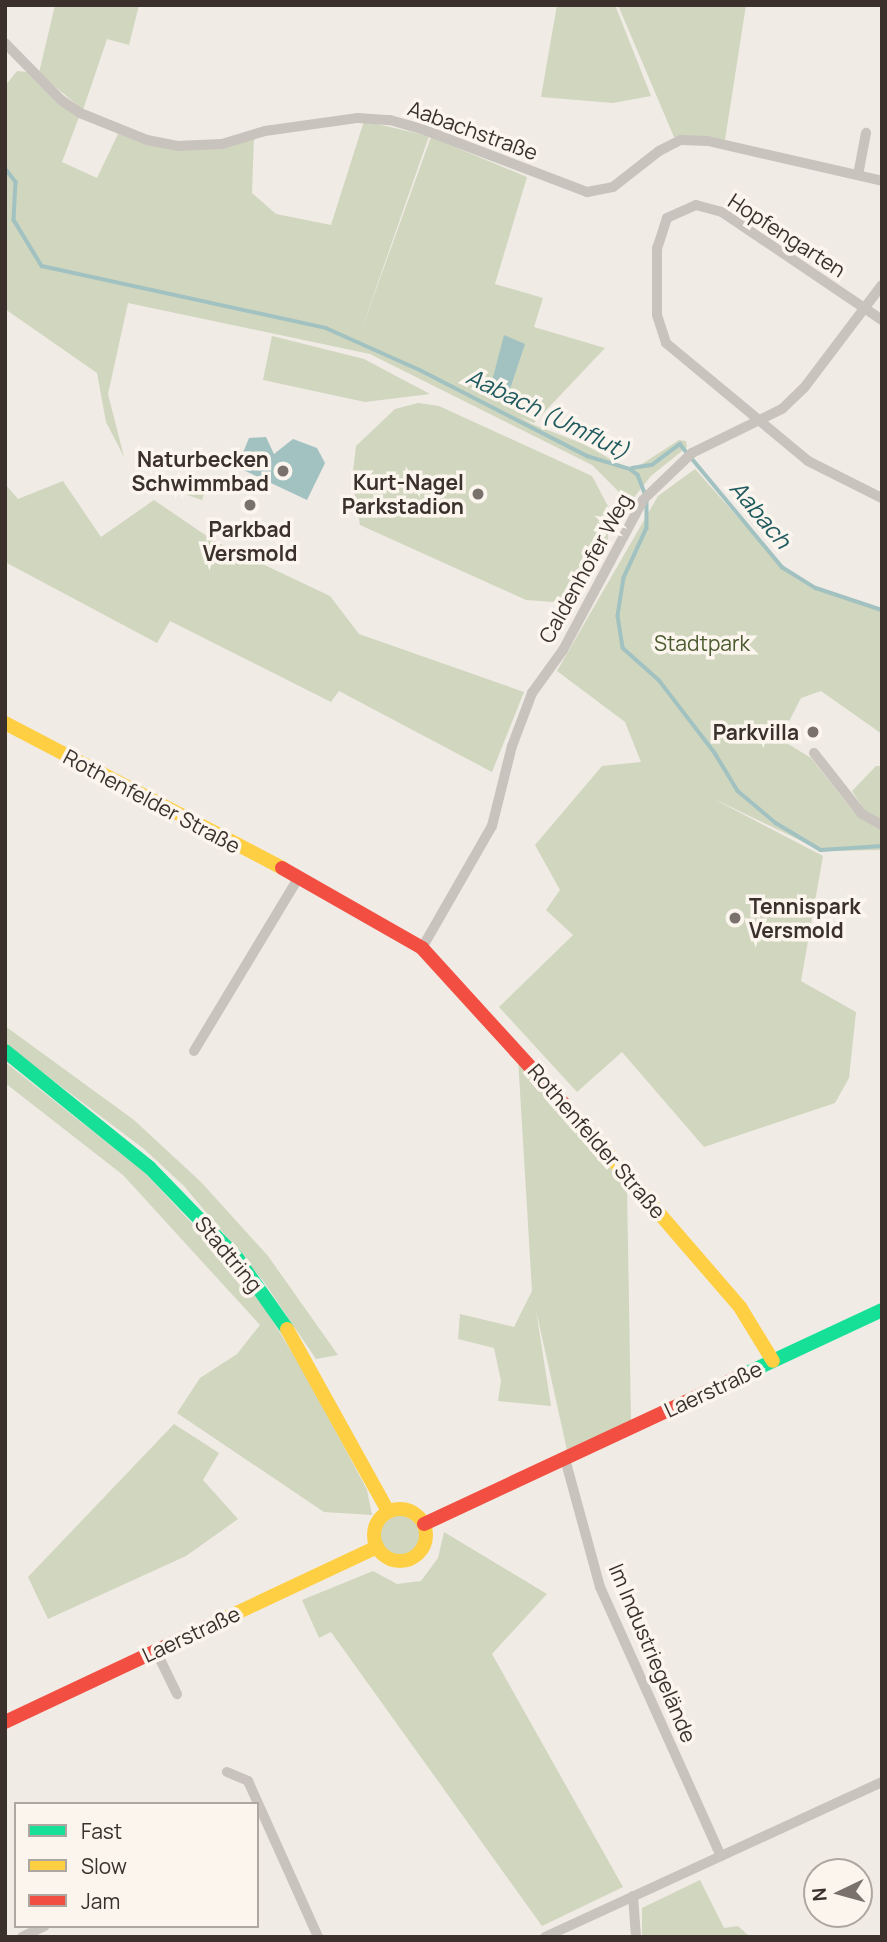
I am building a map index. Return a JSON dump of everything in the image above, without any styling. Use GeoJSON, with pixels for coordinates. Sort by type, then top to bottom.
{"type":"FeatureCollection","features":[{"type":"Feature","properties":{"kind":"street","name":"Aabachstraße"},"geometry":{"type":"LineString","coordinates":[[5,43],[61,100],[80,113],[147,140],[177,146],[222,144],[265,131],[358,118],[390,120],[422,129],[587,192],[613,187],[659,151],[681,140],[708,141],[882,181]]}},
{"type":"Feature","properties":{"kind":"street"},"geometry":{"type":"LineString","coordinates":[[858,175],[866,133]]}},
{"type":"Feature","properties":{"kind":"street","name":"Hopfengarten"},"geometry":{"type":"LineString","coordinates":[[882,320],[722,212],[696,205],[667,218],[657,248],[657,315],[666,343],[763,420],[808,461],[882,498]]}},
{"type":"Feature","properties":{"kind":"street","name":"Caldenhofer Weg"},"geometry":{"type":"LineString","coordinates":[[422,948],[492,826],[512,746],[532,693],[563,650],[646,496],[689,455],[763,420],[804,388],[866,310],[882,285]]}},
{"type":"Feature","properties":{"kind":"street","name":"Rothenfelder Straße"},"geometry":{"type":"LineString","coordinates":[[5,723],[299,877],[422,948],[740,1307],[773,1361]]}},
{"type":"Feature","properties":{"kind":"street"},"geometry":{"type":"LineString","coordinates":[[814,753],[862,814],[882,825]]}},
{"type":"Feature","properties":{"kind":"street"},"geometry":{"type":"LineString","coordinates":[[194,1051],[299,877]]}},
{"type":"Feature","properties":{"kind":"street","name":"Stadtring"},"geometry":{"type":"LineString","coordinates":[[5,1051],[150,1168],[237,1258],[296,1344],[388,1511]]}},
{"type":"Feature","properties":{"kind":"street"},"geometry":{"type":"LineString","coordinates":[[773,1361],[881,1312]]}},
{"type":"Feature","properties":{"kind":"street","name":"Laerstraße"},"geometry":{"type":"LineString","coordinates":[[424,1524],[773,1361]]}},
{"type":"Feature","properties":{"kind":"street","name":"Im Industriegelände"},"geometry":{"type":"LineString","coordinates":[[565,1459],[600,1587],[721,1856]]}},
{"type":"Feature","properties":{"kind":"street"},"geometry":{"type":"LineString","coordinates":[[409,1510],[424,1524],[426,1539],[414,1557],[390,1559],[377,1547],[376,1523],[388,1511],[409,1510]]}},
{"type":"Feature","properties":{"kind":"street","name":"Laerstraße"},"geometry":{"type":"LineString","coordinates":[[5,1722],[377,1547]]}},
{"type":"Feature","properties":{"kind":"street"},"geometry":{"type":"LineString","coordinates":[[156,1651],[177,1694]]}},
{"type":"Feature","properties":{"kind":"street"},"geometry":{"type":"LineString","coordinates":[[227,1772],[248,1782],[255,1802]]}},
{"type":"Feature","properties":{"kind":"street"},"geometry":{"type":"LineString","coordinates":[[545,1937],[882,1782]]}},
{"type":"Feature","properties":{"kind":"street"},"geometry":{"type":"LineString","coordinates":[[262,1825],[318,1937]]}},
{"type":"Feature","properties":{"kind":"street"},"geometry":{"type":"LineString","coordinates":[[633,1896],[636,1937]]}},
{"type":"Feature","properties":{"kind":"street"},"geometry":{"type":"LineString","coordinates":[[22,1937],[41,1928]]}},
{"type":"Feature","properties":{"kind":"green space"},"geometry":{"type":"Polygon","coordinates":[[[55,5],[139,5],[129,45],[107,39],[83,110],[39,73],[55,5]]]}},
{"type":"Feature","properties":{"kind":"green space"},"geometry":{"type":"Polygon","coordinates":[[[557,5],[615,5],[651,96],[613,103],[541,97],[557,5]]]}},
{"type":"Feature","properties":{"kind":"green space"},"geometry":{"type":"Polygon","coordinates":[[[618,5],[746,5],[725,140],[674,137],[618,5]]]}},
{"type":"Feature","properties":{"kind":"green space"},"geometry":{"type":"Polygon","coordinates":[[[17,71],[28,72],[79,117],[62,162],[97,178],[118,134],[163,146],[254,136],[252,193],[276,214],[331,225],[364,121],[429,136],[359,337],[431,137],[527,177],[495,284],[543,298],[534,327],[605,348],[534,423],[520,417],[532,424],[586,445],[631,471],[679,440],[686,441],[687,447],[651,476],[632,500],[626,499],[592,465],[370,354],[128,303],[108,394],[124,457],[106,422],[97,373],[5,309],[5,86],[17,71]]]}},
{"type":"Feature","properties":{"kind":"green space"},"geometry":{"type":"Polygon","coordinates":[[[272,336],[364,359],[430,394],[365,402],[263,380],[272,336]]]}},
{"type":"Feature","properties":{"kind":"green space","name":"Kurt-Nagel Parkstadion"},"geometry":{"type":"Polygon","coordinates":[[[418,403],[439,406],[592,476],[609,508],[608,539],[595,566],[575,591],[553,602],[526,600],[360,525],[352,480],[356,446],[395,409],[418,403]]]}},
{"type":"Feature","properties":{"kind":"green space","name":"Stadtpark"},"geometry":{"type":"Polygon","coordinates":[[[695,469],[782,567],[816,588],[882,610],[882,734],[821,691],[801,698],[780,739],[811,758],[853,811],[882,830],[882,850],[822,851],[712,798],[823,856],[801,981],[856,1012],[849,1078],[835,1103],[704,1147],[622,1052],[577,1092],[499,1007],[573,935],[546,910],[560,890],[535,845],[602,766],[641,762],[625,722],[557,671],[658,496],[695,469]]]}},
{"type":"Feature","properties":{"kind":"green space"},"geometry":{"type":"Polygon","coordinates":[[[182,476],[207,485],[202,500],[177,491],[182,476]]]}},
{"type":"Feature","properties":{"kind":"green space"},"geometry":{"type":"Polygon","coordinates":[[[63,481],[101,537],[154,500],[214,541],[330,596],[359,634],[524,692],[492,772],[339,691],[331,702],[170,621],[157,643],[5,562],[5,484],[18,499],[63,481]]]}},
{"type":"Feature","properties":{"kind":"green space"},"geometry":{"type":"Polygon","coordinates":[[[876,766],[882,766],[882,822],[868,815],[852,791],[876,766]]]}},
{"type":"Feature","properties":{"kind":"green space"},"geometry":{"type":"Polygon","coordinates":[[[5,1026],[134,1120],[201,1182],[268,1256],[338,1355],[316,1359],[264,1282],[184,1186],[144,1149],[5,1044],[5,1026]]]}},
{"type":"Feature","properties":{"kind":"green space"},"geometry":{"type":"Polygon","coordinates":[[[518,1058],[627,1187],[631,1421],[567,1450],[536,1310],[551,1406],[498,1401],[501,1381],[494,1348],[458,1339],[460,1314],[514,1327],[532,1291],[518,1058]]]}},
{"type":"Feature","properties":{"kind":"green space"},"geometry":{"type":"Polygon","coordinates":[[[5,1062],[143,1171],[232,1266],[264,1307],[308,1378],[367,1490],[372,1515],[324,1512],[177,1413],[200,1378],[237,1354],[260,1325],[123,1175],[5,1083],[5,1062]]]}},
{"type":"Feature","properties":{"kind":"green space"},"geometry":{"type":"Polygon","coordinates":[[[174,1424],[219,1453],[203,1480],[238,1519],[186,1556],[48,1619],[28,1577],[174,1424]]]}},
{"type":"Feature","properties":{"kind":"green space"},"geometry":{"type":"Polygon","coordinates":[[[401,1513],[416,1520],[423,1535],[416,1550],[401,1557],[386,1550],[379,1535],[386,1520],[401,1513]]]}},
{"type":"Feature","properties":{"kind":"green space"},"geometry":{"type":"Polygon","coordinates":[[[444,1532],[547,1594],[492,1654],[623,1887],[542,1926],[331,1632],[319,1638],[302,1600],[373,1571],[397,1584],[421,1581],[438,1558],[444,1532]]]}},
{"type":"Feature","properties":{"kind":"green space"},"geometry":{"type":"Polygon","coordinates":[[[700,1880],[724,1928],[738,1926],[750,1937],[642,1937],[642,1908],[700,1880]]]}},
{"type":"Feature","properties":{"kind":"water"},"geometry":{"type":"Polygon","coordinates":[[[504,335],[525,344],[509,392],[502,396],[491,385],[504,335]]]}},
{"type":"Feature","properties":{"kind":"water","name":"Naturbecken Schwimmbad"},"geometry":{"type":"Polygon","coordinates":[[[266,437],[274,454],[293,439],[317,448],[325,463],[307,500],[237,467],[249,438],[266,437]]]}},
{"type":"Feature","properties":{"kind":"waterway","name":"Aabach (Umflut)"},"geometry":{"type":"LineString","coordinates":[[5,168],[16,182],[14,220],[42,266],[326,328],[420,370],[587,456],[630,469],[638,475],[645,493]]}},
{"type":"Feature","properties":{"kind":"waterway","name":"Aabach"},"geometry":{"type":"LineString","coordinates":[[632,468],[652,465],[680,444],[782,567],[816,588],[882,610]]}},
{"type":"Feature","properties":{"kind":"waterway","name":"Aabach (Umflut)"},"geometry":{"type":"LineString","coordinates":[[647,501],[647,528],[624,578],[618,616],[623,648],[659,680],[715,753],[738,791],[776,823],[821,850],[882,846]]}},
{"type":"Feature","properties":{"kind":"traffic: fast"},"geometry":{"type":"LineString","coordinates":[[5,1051],[150,1168],[237,1258],[287,1329]]}},
{"type":"Feature","properties":{"kind":"traffic: fast"},"geometry":{"type":"LineString","coordinates":[[745,1374],[882,1310]]}},
{"type":"Feature","properties":{"kind":"traffic: slow"},"geometry":{"type":"LineString","coordinates":[[5,723],[282,868]]}},
{"type":"Feature","properties":{"kind":"traffic: slow"},"geometry":{"type":"LineString","coordinates":[[576,1117],[740,1307],[773,1361]]}},
{"type":"Feature","properties":{"kind":"traffic: slow"},"geometry":{"type":"LineString","coordinates":[[287,1329],[388,1511]]}},
{"type":"Feature","properties":{"kind":"traffic: slow"},"geometry":{"type":"LineString","coordinates":[[400,1509],[419,1516],[426,1535],[419,1554],[400,1561],[381,1554],[374,1535],[381,1516],[400,1509]]}},
{"type":"Feature","properties":{"kind":"traffic: slow"},"geometry":{"type":"LineString","coordinates":[[209,1626],[377,1547]]}},
{"type":"Feature","properties":{"kind":"traffic: jam"},"geometry":{"type":"LineString","coordinates":[[282,868],[422,948],[576,1117]]}},
{"type":"Feature","properties":{"kind":"traffic: jam"},"geometry":{"type":"LineString","coordinates":[[424,1524],[745,1374]]}},
{"type":"Feature","properties":{"kind":"traffic: jam"},"geometry":{"type":"LineString","coordinates":[[5,1722],[209,1626]]}},
{"type":"Feature","properties":{"kind":"place","name":"Naturbecken Schwimmbad"},"geometry":{"type":"Point","coordinates":[283,471]}},
{"type":"Feature","properties":{"kind":"place","name":"Kurt-Nagel Parkstadion"},"geometry":{"type":"Point","coordinates":[478,494]}},
{"type":"Feature","properties":{"kind":"place","name":"Parkbad Versmold"},"geometry":{"type":"Point","coordinates":[250,505]}},
{"type":"Feature","properties":{"kind":"place","name":"Parkvilla"},"geometry":{"type":"Point","coordinates":[813,732]}},
{"type":"Feature","properties":{"kind":"place","name":"Tennispark Versmold"},"geometry":{"type":"Point","coordinates":[735,918]}}]}
